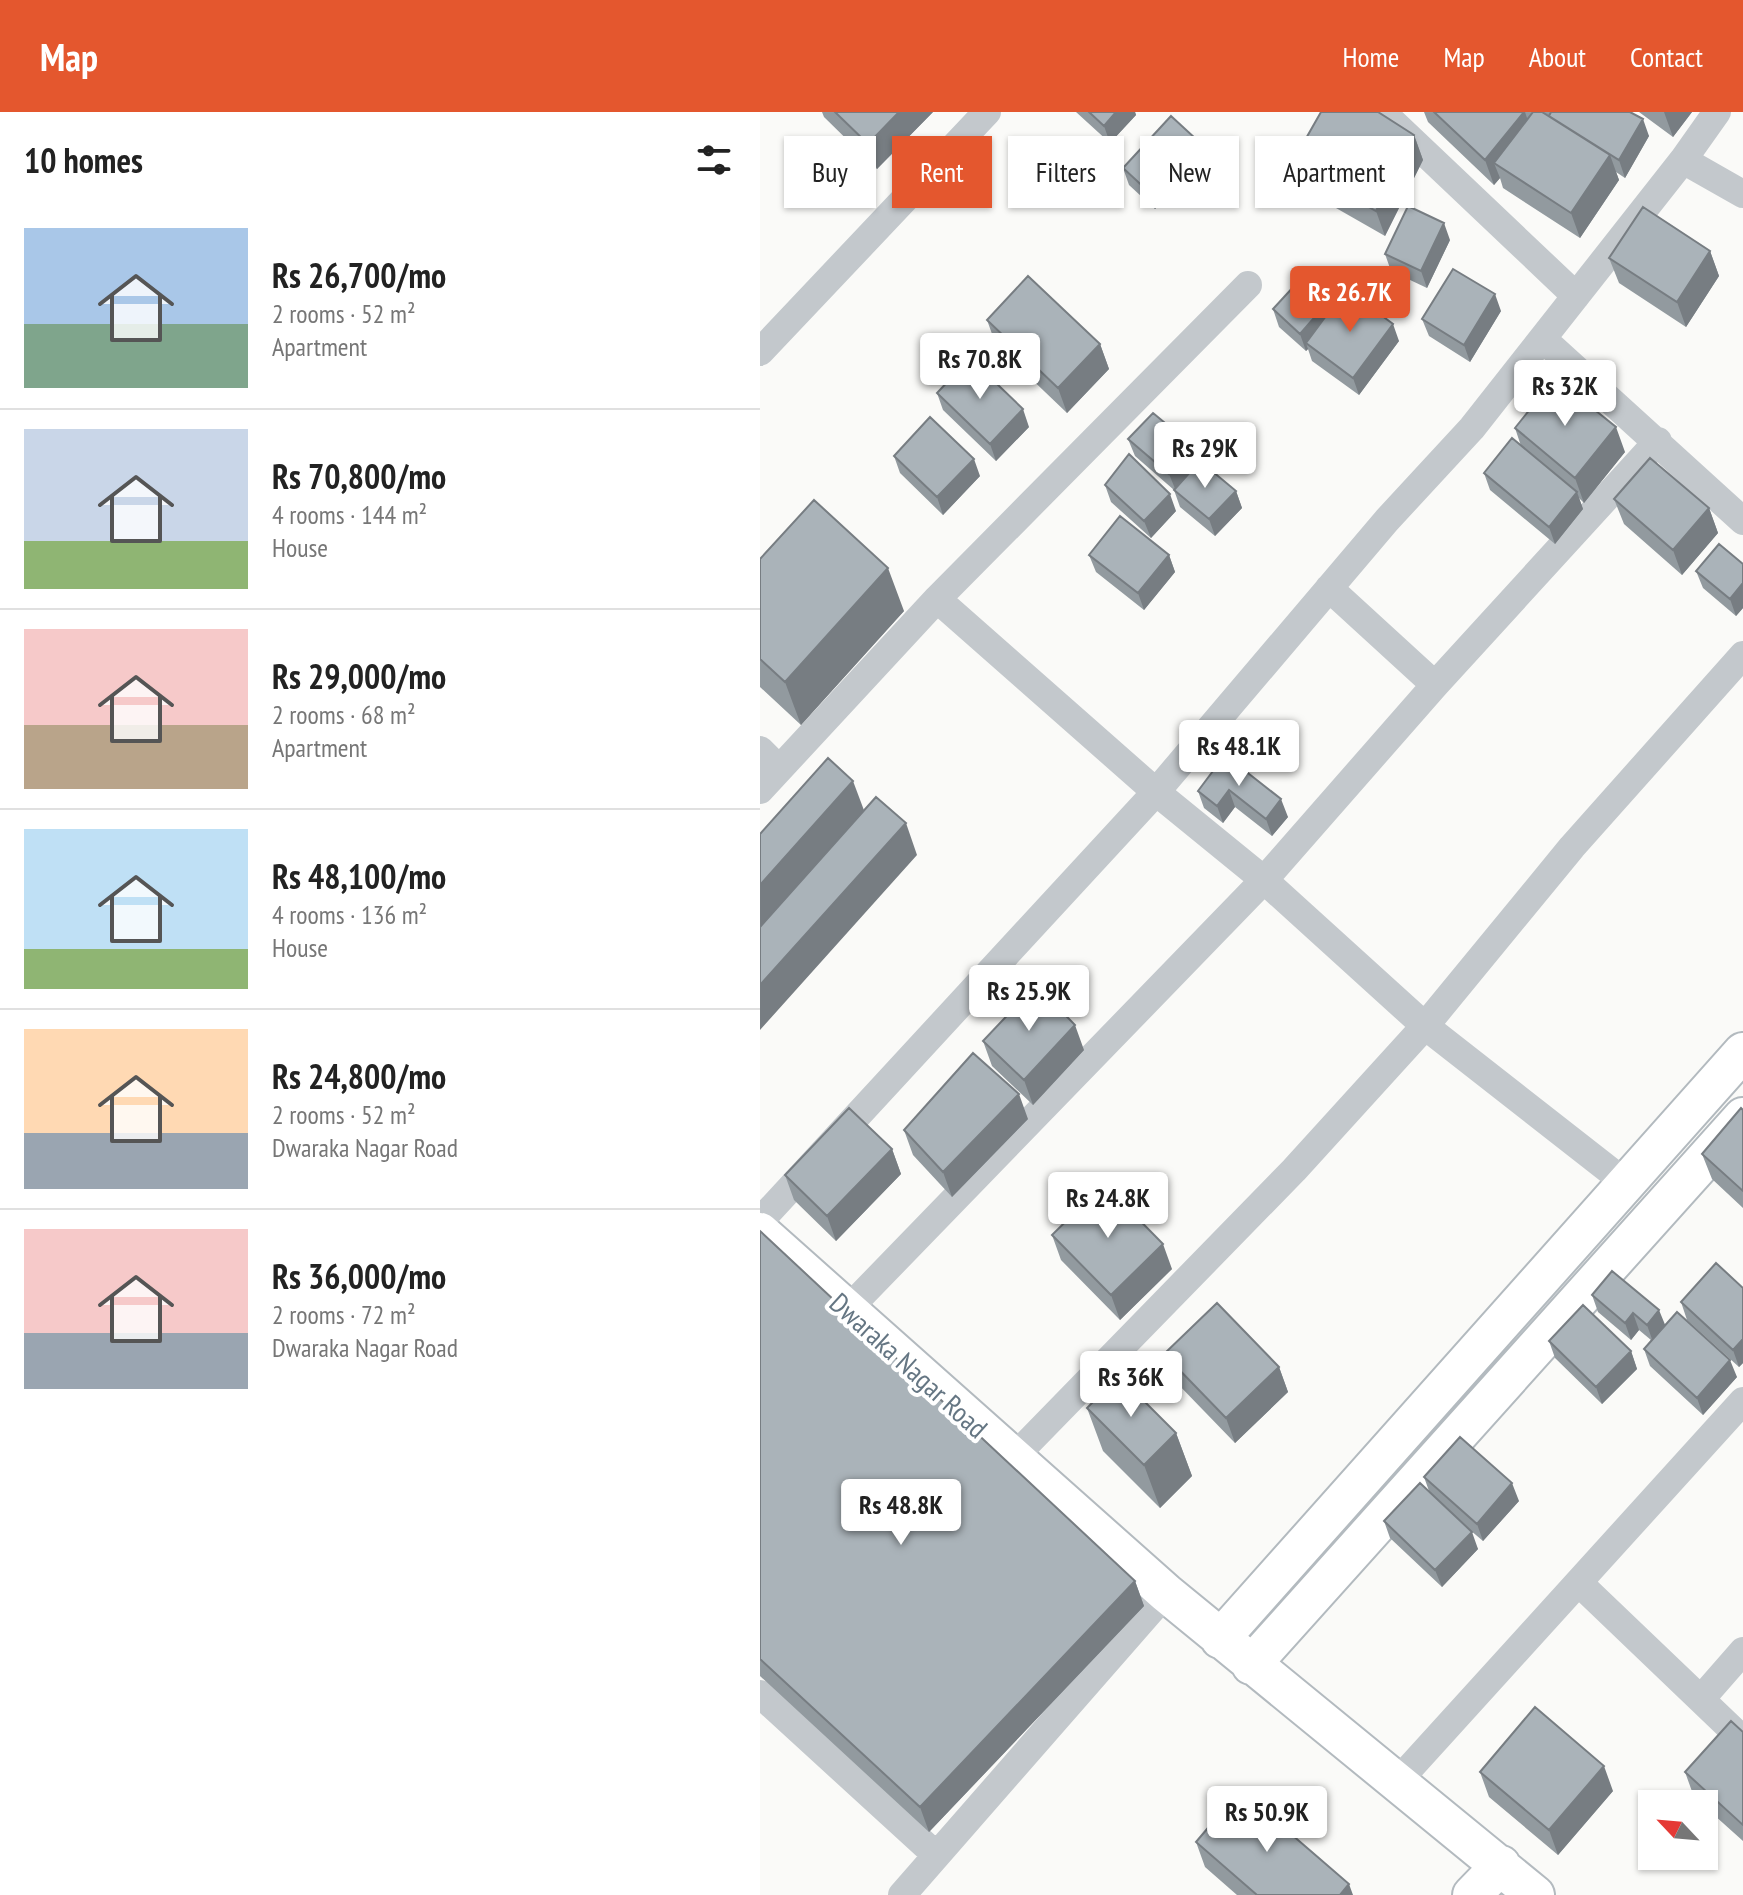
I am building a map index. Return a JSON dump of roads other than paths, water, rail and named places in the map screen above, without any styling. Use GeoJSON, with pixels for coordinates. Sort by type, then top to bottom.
{"type":"FeatureCollection","features":[{"type":"Feature","properties":{"kind":"street"},"geometry":{"type":"LineString","coordinates":[[760,352],[987,112]]}},
{"type":"Feature","properties":{"kind":"street"},"geometry":{"type":"LineString","coordinates":[[760,1221],[1156,792],[1387,520],[1472,428],[1544,340],[1717,112]]}},
{"type":"Feature","properties":{"kind":"street"},"geometry":{"type":"LineString","coordinates":[[1391,115],[1576,296]]}},
{"type":"Feature","properties":{"kind":"street"},"geometry":{"type":"LineString","coordinates":[[1683,160],[1743,194]]}},
{"type":"Feature","properties":{"kind":"street"},"geometry":{"type":"LineString","coordinates":[[766,770],[1248,285]]}},
{"type":"Feature","properties":{"kind":"street"},"geometry":{"type":"LineString","coordinates":[[1544,340],[1743,521]]}},
{"type":"Feature","properties":{"kind":"street"},"geometry":{"type":"LineString","coordinates":[[847,1310],[1264,880],[1435,685],[1658,441]]}},
{"type":"Feature","properties":{"kind":"street"},"geometry":{"type":"LineString","coordinates":[[1329,588],[1435,685]]}},
{"type":"Feature","properties":{"kind":"street"},"geometry":{"type":"LineString","coordinates":[[937,599],[1156,792],[1264,880],[1425,1026],[1627,1184]]}},
{"type":"Feature","properties":{"kind":"street"},"geometry":{"type":"LineString","coordinates":[[1014,1457],[1294,1170],[1425,1026],[1572,847],[1743,655]]}},
{"type":"Feature","properties":{"kind":"street"},"geometry":{"type":"LineString","coordinates":[[1220,1639],[1743,1052]]}},
{"type":"Feature","properties":{"kind":"street"},"geometry":{"type":"LineString","coordinates":[[1251,1665],[1743,1117]]}},
{"type":"Feature","properties":{"kind":"street","name":"Dwaraka Nagar Road"},"geometry":{"type":"LineString","coordinates":[[760,1232],[1166,1593],[1535,1895]]}},
{"type":"Feature","properties":{"kind":"street"},"geometry":{"type":"LineString","coordinates":[[1398,1781],[1743,1401]]}},
{"type":"Feature","properties":{"kind":"street"},"geometry":{"type":"LineString","coordinates":[[1579,1583],[1743,1740]]}},
{"type":"Feature","properties":{"kind":"street"},"geometry":{"type":"LineString","coordinates":[[902,1895],[1166,1593]]}},
{"type":"Feature","properties":{"kind":"street"},"geometry":{"type":"LineString","coordinates":[[1701,1699],[1743,1651]]}},
{"type":"Feature","properties":{"kind":"street"},"geometry":{"type":"LineString","coordinates":[[760,1694],[936,1855]]}},
{"type":"Feature","properties":{"kind":"street"},"geometry":{"type":"LineString","coordinates":[[1472,1895],[1501,1865]]}}]}
